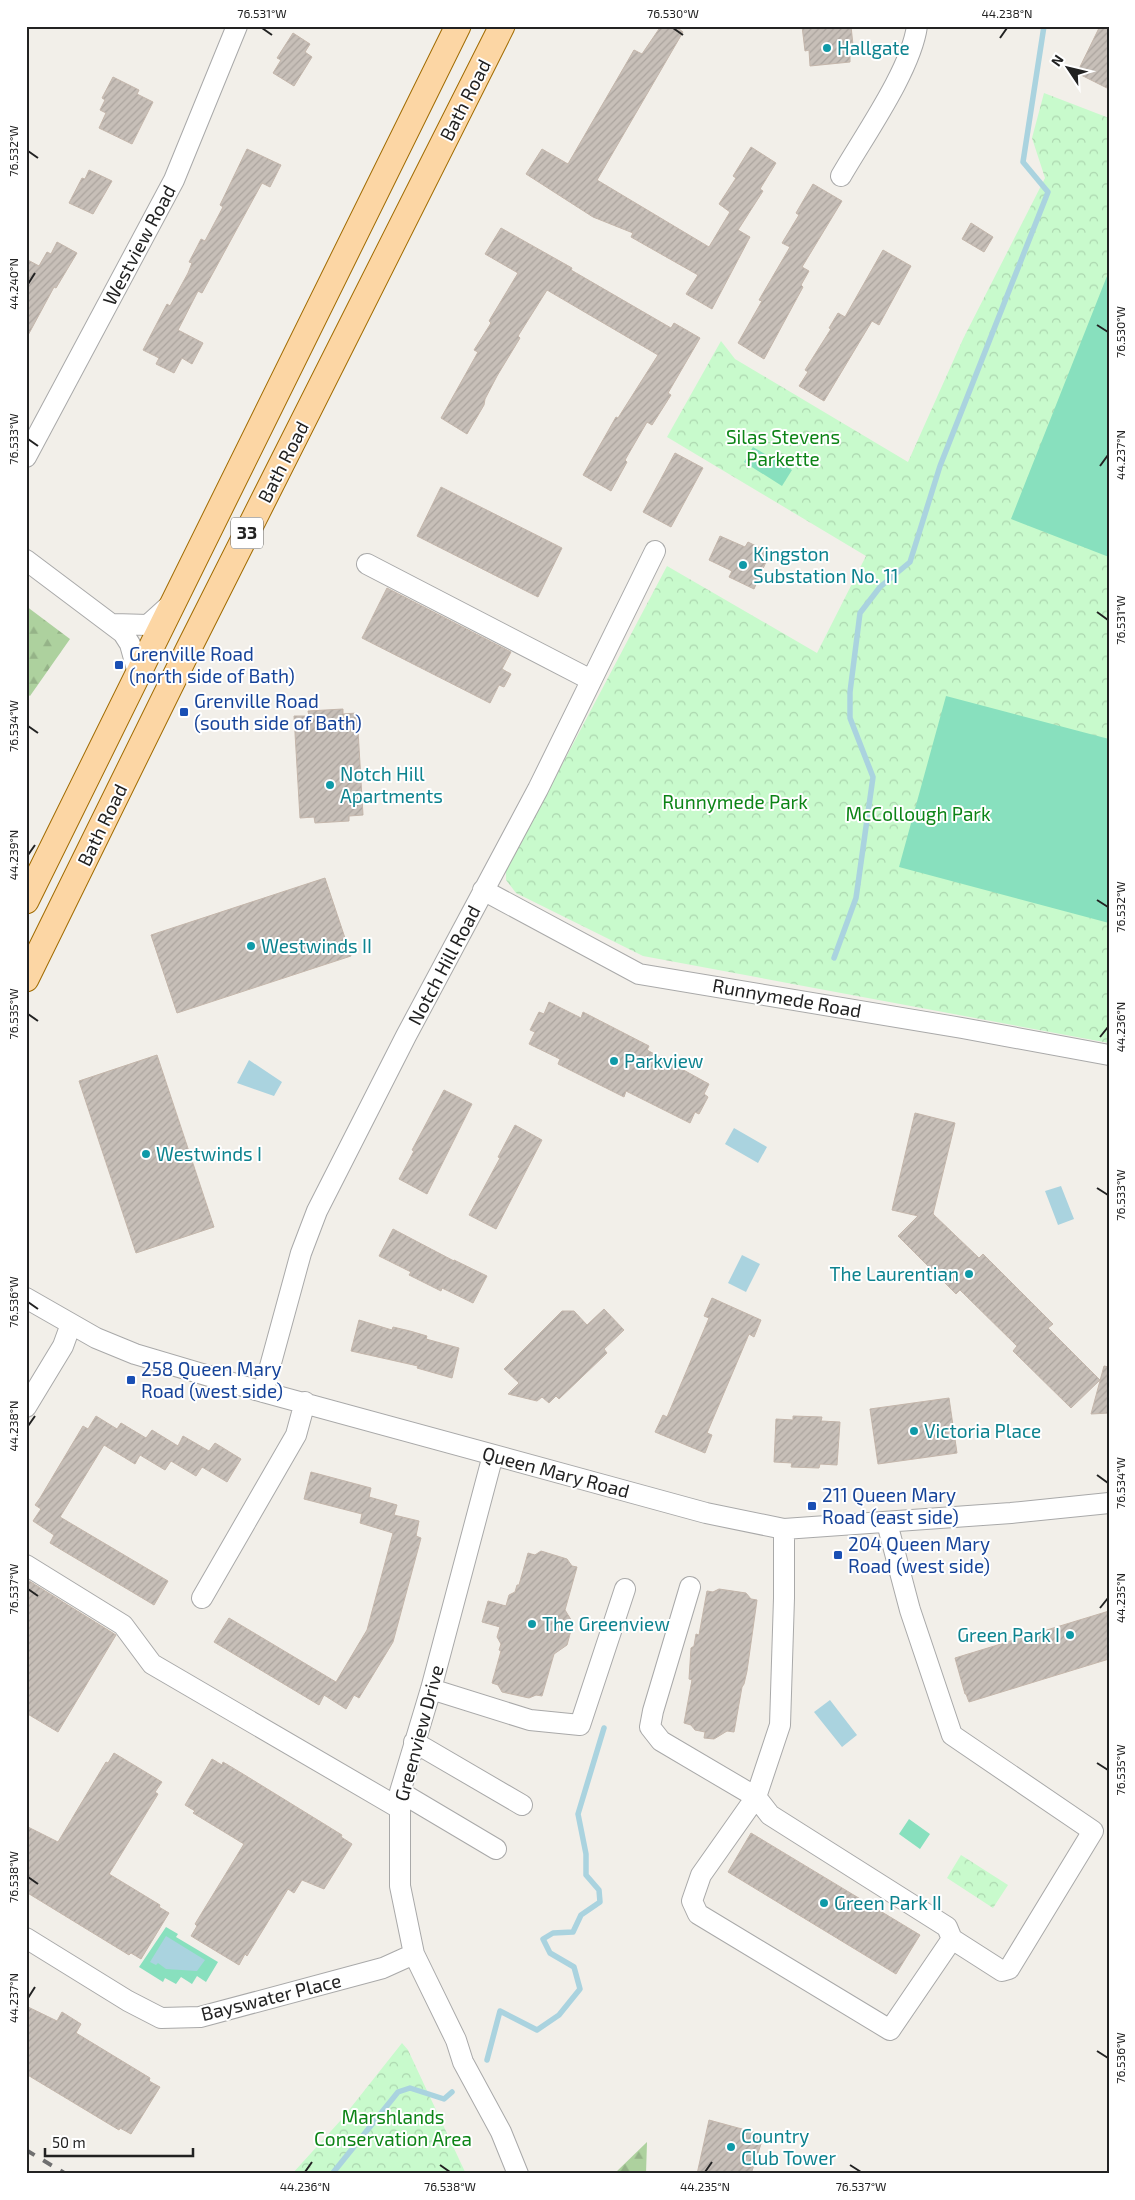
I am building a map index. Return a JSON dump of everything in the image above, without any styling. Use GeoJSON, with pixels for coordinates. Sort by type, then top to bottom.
{"type":"FeatureCollection","features":[{"type":"Feature","properties":{"kind":"main road","name":"Bath Road"},"geometry":{"type":"LineString","coordinates":[[26,901],[458,26]]}},
{"type":"Feature","properties":{"kind":"main road","name":"Bath Road"},"geometry":{"type":"LineString","coordinates":[[26,979],[198,630],[502,26]]}},
{"type":"Feature","properties":{"kind":"street","name":"Westview Road"},"geometry":{"type":"LineString","coordinates":[[26,457],[174,180],[237,26]]}},
{"type":"Feature","properties":{"kind":"street"},"geometry":{"type":"LineString","coordinates":[[842,176],[888,96],[915,43],[917,26]]}},
{"type":"Feature","properties":{"kind":"street","name":"Notch Hill Road"},"geometry":{"type":"LineString","coordinates":[[263,1392],[301,1253],[317,1211],[538,789],[655,551]]}},
{"type":"Feature","properties":{"kind":"street"},"geometry":{"type":"LineString","coordinates":[[26,560],[114,624],[130,644],[138,673]]}},
{"type":"Feature","properties":{"kind":"street"},"geometry":{"type":"LineString","coordinates":[[367,564],[591,680]]}},
{"type":"Feature","properties":{"kind":"street"},"geometry":{"type":"LineString","coordinates":[[114,624],[148,625],[172,603]]}},
{"type":"Feature","properties":{"kind":"street","name":"Runnymede Road"},"geometry":{"type":"LineString","coordinates":[[484,890],[639,974],[962,1028],[1109,1055]]}},
{"type":"Feature","properties":{"kind":"street","name":"Queen Mary Road"},"geometry":{"type":"LineString","coordinates":[[26,1298],[71,1324],[136,1354],[263,1392],[706,1513],[784,1529],[887,1523],[1109,1503]]}},
{"type":"Feature","properties":{"kind":"street"},"geometry":{"type":"LineString","coordinates":[[26,1407],[63,1346],[71,1324]]}},
{"type":"Feature","properties":{"kind":"street"},"geometry":{"type":"LineString","coordinates":[[202,1598],[296,1435],[305,1402]]}},
{"type":"Feature","properties":{"kind":"street","name":"Greenview Drive"},"geometry":{"type":"LineString","coordinates":[[493,1455],[431,1689],[414,1742],[400,1800],[400,1886],[414,1954],[456,2040],[463,2062],[501,2132],[518,2174]]}},
{"type":"Feature","properties":{"kind":"street"},"geometry":{"type":"LineString","coordinates":[[690,1587],[653,1710],[650,1727],[661,1741],[756,1797],[770,1815],[947,1927],[952,1939],[1002,1971],[1009,1969],[1093,1831],[952,1734],[910,1610],[887,1523]]}},
{"type":"Feature","properties":{"kind":"street"},"geometry":{"type":"LineString","coordinates":[[784,1529],[780,1725],[756,1797],[701,1875],[692,1901],[698,1914],[890,2030],[952,1939]]}},
{"type":"Feature","properties":{"kind":"street"},"geometry":{"type":"LineString","coordinates":[[26,1566],[123,1625],[152,1664],[400,1800],[496,1849]]}},
{"type":"Feature","properties":{"kind":"street"},"geometry":{"type":"LineString","coordinates":[[431,1689],[530,1720],[580,1725],[625,1589]]}},
{"type":"Feature","properties":{"kind":"street"},"geometry":{"type":"LineString","coordinates":[[414,1742],[522,1805]]}},
{"type":"Feature","properties":{"kind":"street","name":"Bayswater Place"},"geometry":{"type":"LineString","coordinates":[[26,1938],[128,2001],[161,2018],[200,2017],[383,1968],[414,1954]]}},
{"type":"Feature","properties":{"kind":"green space","name":"McCollough Park"},"geometry":{"type":"Polygon","coordinates":[[[1044,93],[1109,118],[1109,1043],[643,956],[516,893],[506,880],[506,871],[667,566],[817,653],[866,556],[667,437],[721,341],[735,359],[908,462],[963,339],[1045,178],[1032,138],[1044,93]]]}},
{"type":"Feature","properties":{"kind":"green space"},"geometry":{"type":"Polygon","coordinates":[[[1109,271],[1109,557],[1011,519],[1109,271]]]}},
{"type":"Feature","properties":{"kind":"green space"},"geometry":{"type":"Polygon","coordinates":[[[753,447],[792,470],[782,486],[744,462],[753,447]]]}},
{"type":"Feature","properties":{"kind":"green space"},"geometry":{"type":"Polygon","coordinates":[[[26,606],[70,639],[30,696],[26,693],[26,606]]]}},
{"type":"Feature","properties":{"kind":"green space"},"geometry":{"type":"Polygon","coordinates":[[[946,696],[1109,739],[1109,923],[899,867],[946,696]]]}},
{"type":"Feature","properties":{"kind":"green space"},"geometry":{"type":"Polygon","coordinates":[[[909,1819],[930,1834],[920,1849],[899,1834],[909,1819]]]}},
{"type":"Feature","properties":{"kind":"green space"},"geometry":{"type":"Polygon","coordinates":[[[961,1855],[1008,1885],[993,1908],[947,1878],[961,1855]]]}},
{"type":"Feature","properties":{"kind":"green space"},"geometry":{"type":"Polygon","coordinates":[[[166,1927],[178,1934],[176,1937],[218,1962],[206,1982],[197,1976],[192,1984],[181,1977],[176,1984],[165,1978],[163,1982],[139,1967],[166,1927]]]}},
{"type":"Feature","properties":{"kind":"green space","name":"Marshlands Conservation Area"},"geometry":{"type":"Polygon","coordinates":[[[402,2043],[408,2050],[466,2174],[292,2174],[341,2120],[402,2043]]]}},
{"type":"Feature","properties":{"kind":"green space"},"geometry":{"type":"Polygon","coordinates":[[[647,2142],[646,2174],[614,2174],[647,2142]]]}},
{"type":"Feature","properties":{"kind":"water"},"geometry":{"type":"Polygon","coordinates":[[[249,1060],[282,1082],[274,1096],[237,1083],[249,1060]]]}},
{"type":"Feature","properties":{"kind":"water"},"geometry":{"type":"Polygon","coordinates":[[[734,1128],[767,1147],[758,1163],[725,1144],[734,1128]]]}},
{"type":"Feature","properties":{"kind":"water"},"geometry":{"type":"Polygon","coordinates":[[[1061,1186],[1074,1219],[1058,1225],[1045,1191],[1061,1186]]]}},
{"type":"Feature","properties":{"kind":"water"},"geometry":{"type":"Polygon","coordinates":[[[742,1255],[760,1264],[746,1292],[728,1283],[742,1255]]]}},
{"type":"Feature","properties":{"kind":"water"},"geometry":{"type":"Polygon","coordinates":[[[830,1700],[857,1735],[842,1747],[814,1712],[830,1700]]]}},
{"type":"Feature","properties":{"kind":"water"},"geometry":{"type":"Polygon","coordinates":[[[166,1936],[205,1960],[197,1971],[166,1969],[158,1963],[156,1965],[150,1962],[166,1936]]]}},
{"type":"Feature","properties":{"kind":"building"},"geometry":{"type":"Polygon","coordinates":[[[661,26],[675,26],[683,32],[597,180],[709,247],[730,212],[719,204],[736,178],[733,176],[751,147],[776,163],[760,189],[763,191],[738,230],[750,237],[712,309],[686,294],[698,275],[631,237],[633,233],[593,217],[526,174],[542,149],[568,164],[634,50],[642,54],[661,26]]]}},
{"type":"Feature","properties":{"kind":"building","name":"Hallgate"},"geometry":{"type":"Polygon","coordinates":[[[802,26],[851,26],[854,55],[850,55],[850,62],[810,66],[809,50],[805,51],[802,26]]]}},
{"type":"Feature","properties":{"kind":"building"},"geometry":{"type":"Polygon","coordinates":[[[1100,26],[1109,26],[1109,89],[1077,73],[1100,26]]]}},
{"type":"Feature","properties":{"kind":"building"},"geometry":{"type":"Polygon","coordinates":[[[293,33],[310,44],[305,52],[312,57],[294,86],[273,73],[281,60],[277,58],[293,33]]]}},
{"type":"Feature","properties":{"kind":"building"},"geometry":{"type":"Polygon","coordinates":[[[113,77],[139,90],[137,94],[153,102],[132,144],[99,128],[106,113],[100,110],[105,100],[102,98],[113,77]]]}},
{"type":"Feature","properties":{"kind":"building"},"geometry":{"type":"Polygon","coordinates":[[[247,149],[281,165],[270,187],[262,183],[202,293],[198,291],[178,330],[203,343],[192,364],[182,358],[174,373],[156,364],[159,358],[143,350],[167,304],[170,306],[188,273],[192,263],[189,262],[201,239],[205,241],[223,207],[220,205],[247,149]]]}},
{"type":"Feature","properties":{"kind":"building"},"geometry":{"type":"Polygon","coordinates":[[[89,170],[112,181],[93,214],[69,203],[82,178],[85,179],[89,170]]]}},
{"type":"Feature","properties":{"kind":"building"},"geometry":{"type":"Polygon","coordinates":[[[813,184],[842,201],[802,267],[809,271],[801,285],[803,287],[764,359],[738,343],[762,301],[759,300],[790,247],[782,243],[799,215],[796,213],[813,184]]]}},
{"type":"Feature","properties":{"kind":"building"},"geometry":{"type":"Polygon","coordinates":[[[971,223],[993,237],[984,252],[962,239],[971,223]]]}},
{"type":"Feature","properties":{"kind":"building"},"geometry":{"type":"Polygon","coordinates":[[[501,228],[572,268],[571,270],[671,328],[674,323],[700,338],[668,393],[671,395],[652,425],[647,422],[625,460],[627,462],[611,491],[583,475],[616,417],[618,418],[658,355],[547,290],[518,336],[520,338],[497,376],[485,399],[484,405],[467,434],[441,418],[478,352],[474,350],[491,323],[489,321],[518,273],[485,254],[501,228]]]}},
{"type":"Feature","properties":{"kind":"building"},"geometry":{"type":"Polygon","coordinates":[[[57,242],[77,253],[56,288],[54,287],[26,339],[26,259],[39,266],[47,252],[51,254],[57,242]]]}},
{"type":"Feature","properties":{"kind":"building"},"geometry":{"type":"Polygon","coordinates":[[[883,250],[911,266],[879,325],[872,321],[824,401],[799,386],[808,372],[805,370],[831,329],[829,328],[838,313],[845,317],[883,250]]]}},
{"type":"Feature","properties":{"kind":"building"},"geometry":{"type":"Polygon","coordinates":[[[675,453],[703,468],[671,527],[643,512],[675,453]]]}},
{"type":"Feature","properties":{"kind":"building"},"geometry":{"type":"Polygon","coordinates":[[[441,487],[562,548],[538,597],[417,536],[441,487]]]}},
{"type":"Feature","properties":{"kind":"building","name":"Kingston Substation No. 11"},"geometry":{"type":"Polygon","coordinates":[[[720,536],[745,547],[748,542],[770,553],[754,589],[729,577],[732,571],[709,560],[720,536]]]}},
{"type":"Feature","properties":{"kind":"building"},"geometry":{"type":"Polygon","coordinates":[[[387,588],[511,652],[502,669],[511,674],[504,687],[499,685],[490,703],[362,638],[387,588]]]}},
{"type":"Feature","properties":{"kind":"building","name":"Notch Hill Apartments"},"geometry":{"type":"Polygon","coordinates":[[[343,709],[343,714],[357,713],[363,815],[349,816],[349,821],[315,823],[314,817],[300,818],[294,716],[309,716],[308,711],[343,709]]]}},
{"type":"Feature","properties":{"kind":"building","name":"Westwinds II"},"geometry":{"type":"Polygon","coordinates":[[[325,878],[351,956],[177,1013],[151,935],[325,878]]]}},
{"type":"Feature","properties":{"kind":"building","name":"Parkview"},"geometry":{"type":"Polygon","coordinates":[[[549,1002],[581,1018],[583,1012],[649,1046],[647,1050],[709,1084],[704,1094],[708,1097],[699,1114],[695,1112],[690,1123],[626,1091],[624,1097],[558,1064],[560,1059],[529,1044],[535,1032],[530,1030],[539,1012],[544,1014],[549,1002]]]}},
{"type":"Feature","properties":{"kind":"building","name":"Westwinds I"},"geometry":{"type":"Polygon","coordinates":[[[157,1055],[214,1227],[136,1253],[79,1081],[157,1055]]]}},
{"type":"Feature","properties":{"kind":"building"},"geometry":{"type":"Polygon","coordinates":[[[444,1090],[472,1104],[427,1194],[399,1179],[444,1090]]]}},
{"type":"Feature","properties":{"kind":"building","name":"The Laurentian"},"geometry":{"type":"Polygon","coordinates":[[[915,1113],[955,1123],[933,1214],[979,1258],[983,1254],[1053,1324],[1048,1328],[1100,1380],[1071,1408],[1013,1351],[1017,1346],[960,1290],[956,1294],[898,1236],[918,1216],[892,1210],[915,1113]]]}},
{"type":"Feature","properties":{"kind":"building"},"geometry":{"type":"Polygon","coordinates":[[[515,1125],[542,1140],[496,1229],[469,1215],[500,1158],[498,1157],[515,1125]]]}},
{"type":"Feature","properties":{"kind":"building"},"geometry":{"type":"Polygon","coordinates":[[[393,1229],[487,1276],[473,1303],[442,1288],[441,1291],[409,1275],[411,1272],[379,1256],[393,1229]]]}},
{"type":"Feature","properties":{"kind":"building"},"geometry":{"type":"Polygon","coordinates":[[[712,1298],[761,1320],[754,1337],[749,1334],[707,1433],[712,1435],[705,1453],[655,1432],[663,1415],[667,1417],[709,1318],[704,1316],[712,1298]]]}},
{"type":"Feature","properties":{"kind":"building"},"geometry":{"type":"Polygon","coordinates":[[[604,1309],[624,1330],[604,1349],[607,1353],[559,1399],[556,1396],[549,1403],[542,1397],[537,1401],[508,1394],[519,1383],[504,1369],[562,1311],[574,1311],[587,1325],[604,1309]]]}},
{"type":"Feature","properties":{"kind":"building"},"geometry":{"type":"Polygon","coordinates":[[[359,1320],[392,1330],[393,1327],[410,1331],[427,1336],[426,1339],[459,1348],[452,1378],[417,1368],[418,1366],[351,1351],[359,1320]]]}},
{"type":"Feature","properties":{"kind":"building"},"geometry":{"type":"Polygon","coordinates":[[[1104,1366],[1109,1367],[1109,1413],[1091,1414],[1104,1366]]]}},
{"type":"Feature","properties":{"kind":"building","name":"Victoria Place"},"geometry":{"type":"Polygon","coordinates":[[[949,1398],[957,1453],[878,1464],[870,1409],[949,1398]]]}},
{"type":"Feature","properties":{"kind":"building"},"geometry":{"type":"Polygon","coordinates":[[[96,1416],[117,1429],[121,1423],[146,1438],[152,1430],[178,1446],[183,1436],[209,1451],[215,1443],[241,1459],[227,1482],[202,1467],[196,1476],[171,1461],[165,1470],[140,1455],[135,1464],[104,1445],[60,1517],[168,1581],[154,1605],[50,1543],[54,1535],[33,1521],[41,1509],[35,1505],[83,1426],[88,1429],[96,1416]]]}},
{"type":"Feature","properties":{"kind":"building"},"geometry":{"type":"Polygon","coordinates":[[[793,1416],[822,1417],[821,1421],[840,1422],[837,1465],[820,1464],[819,1468],[791,1467],[792,1463],[774,1462],[776,1419],[793,1420],[793,1416]]]}},
{"type":"Feature","properties":{"kind":"building"},"geometry":{"type":"Polygon","coordinates":[[[311,1472],[371,1488],[369,1497],[397,1505],[394,1515],[419,1521],[416,1536],[421,1538],[393,1642],[359,1698],[354,1695],[346,1709],[324,1695],[319,1705],[214,1642],[229,1618],[336,1682],[367,1630],[393,1533],[360,1523],[362,1514],[304,1499],[311,1472]]]}},
{"type":"Feature","properties":{"kind":"building","name":"The Greenview"},"geometry":{"type":"Polygon","coordinates":[[[541,1551],[567,1559],[572,1566],[577,1567],[565,1610],[573,1623],[567,1645],[554,1654],[542,1696],[536,1695],[529,1698],[502,1692],[498,1685],[492,1683],[501,1651],[499,1650],[501,1644],[497,1637],[500,1627],[482,1622],[488,1601],[506,1606],[509,1595],[515,1592],[517,1585],[519,1585],[528,1553],[535,1555],[541,1551]]]}},
{"type":"Feature","properties":{"kind":"building"},"geometry":{"type":"Polygon","coordinates":[[[26,1579],[116,1635],[58,1732],[26,1713],[26,1579]]]}},
{"type":"Feature","properties":{"kind":"building"},"geometry":{"type":"Polygon","coordinates":[[[719,1589],[746,1593],[751,1599],[757,1600],[747,1671],[742,1687],[734,1732],[727,1731],[714,1739],[704,1738],[705,1732],[695,1730],[691,1725],[684,1723],[692,1680],[689,1679],[691,1648],[694,1646],[696,1634],[699,1635],[707,1591],[713,1592],[719,1589]]]}},
{"type":"Feature","properties":{"kind":"building","name":"Green Park I"},"geometry":{"type":"Polygon","coordinates":[[[1109,1611],[1109,1659],[969,1702],[955,1658],[1109,1611]]]}},
{"type":"Feature","properties":{"kind":"building"},"geometry":{"type":"Polygon","coordinates":[[[114,1753],[162,1782],[155,1792],[158,1794],[109,1874],[160,1905],[159,1907],[169,1913],[141,1959],[131,1953],[129,1955],[26,1892],[26,1826],[58,1842],[106,1762],[108,1763],[114,1753]]]}},
{"type":"Feature","properties":{"kind":"building"},"geometry":{"type":"Polygon","coordinates":[[[212,1759],[222,1765],[223,1762],[243,1774],[342,1835],[341,1837],[352,1844],[324,1889],[302,1880],[294,1893],[288,1889],[247,1956],[245,1954],[239,1965],[191,1936],[197,1926],[195,1924],[244,1844],[193,1813],[195,1811],[185,1805],[212,1759]]]}},
{"type":"Feature","properties":{"kind":"building","name":"Green Park II"},"geometry":{"type":"Polygon","coordinates":[[[751,1833],[920,1935],[896,1974],[728,1872],[751,1833]]]}},
{"type":"Feature","properties":{"kind":"building"},"geometry":{"type":"Polygon","coordinates":[[[26,2006],[57,2021],[62,2012],[81,2024],[76,2033],[150,2078],[149,2081],[160,2087],[131,2134],[120,2128],[119,2130],[26,2074],[26,2006]]]}},
{"type":"Feature","properties":{"kind":"building","name":"Country Club Tower"},"geometry":{"type":"Polygon","coordinates":[[[709,2120],[764,2135],[751,2174],[697,2174],[709,2120]]]}},
{"type":"Feature","properties":{"kind":"waterway"},"geometry":{"type":"LineString","coordinates":[[834,958],[856,898],[873,777],[850,718],[850,692],[860,613],[880,587],[910,562],[940,466],[1048,192],[1023,162],[1044,26]]}},
{"type":"Feature","properties":{"kind":"waterway"},"geometry":{"type":"LineString","coordinates":[[487,2060],[500,2011],[537,2030],[559,2015],[580,1989],[574,1967],[550,1953],[543,1939],[553,1933],[573,1932],[581,1915],[600,1902],[599,1890],[586,1875],[586,1854],[578,1814],[604,1728]]}},
{"type":"Feature","properties":{"kind":"waterway"},"geometry":{"type":"LineString","coordinates":[[332,2174],[398,2092],[410,2088],[444,2099],[452,2092]]}},
{"type":"Feature","properties":{"kind":"railway"},"geometry":{"type":"LineString","coordinates":[[26,2150],[66,2174]]}},
{"type":"Feature","properties":{"kind":"place","name":"Hallgate"},"geometry":{"type":"Point","coordinates":[827,48]}},
{"type":"Feature","properties":{"kind":"place","name":"Kingston Substation No. 11"},"geometry":{"type":"Point","coordinates":[743,565]}},
{"type":"Feature","properties":{"kind":"place","name":"Grenville Road (north side of Bath)"},"geometry":{"type":"Point","coordinates":[119,665]}},
{"type":"Feature","properties":{"kind":"place","name":"Grenville Road (south side of Bath)"},"geometry":{"type":"Point","coordinates":[184,712]}},
{"type":"Feature","properties":{"kind":"place","name":"Notch Hill Apartments"},"geometry":{"type":"Point","coordinates":[330,785]}},
{"type":"Feature","properties":{"kind":"place","name":"Westwinds II"},"geometry":{"type":"Point","coordinates":[251,946]}},
{"type":"Feature","properties":{"kind":"place","name":"Parkview"},"geometry":{"type":"Point","coordinates":[614,1061]}},
{"type":"Feature","properties":{"kind":"place","name":"Westwinds I"},"geometry":{"type":"Point","coordinates":[146,1154]}},
{"type":"Feature","properties":{"kind":"place","name":"The Laurentian"},"geometry":{"type":"Point","coordinates":[969,1274]}},
{"type":"Feature","properties":{"kind":"place","name":"258 Queen Mary Road (west side)"},"geometry":{"type":"Point","coordinates":[131,1380]}},
{"type":"Feature","properties":{"kind":"place","name":"Victoria Place"},"geometry":{"type":"Point","coordinates":[914,1431]}},
{"type":"Feature","properties":{"kind":"place","name":"211 Queen Mary Road (east side)"},"geometry":{"type":"Point","coordinates":[812,1506]}},
{"type":"Feature","properties":{"kind":"place","name":"204 Queen Mary Road (west side)"},"geometry":{"type":"Point","coordinates":[838,1555]}},
{"type":"Feature","properties":{"kind":"place","name":"The Greenview"},"geometry":{"type":"Point","coordinates":[532,1624]}},
{"type":"Feature","properties":{"kind":"place","name":"Green Park I"},"geometry":{"type":"Point","coordinates":[1070,1635]}},
{"type":"Feature","properties":{"kind":"place","name":"Green Park II"},"geometry":{"type":"Point","coordinates":[824,1903]}},
{"type":"Feature","properties":{"kind":"place","name":"Country Club Tower"},"geometry":{"type":"Point","coordinates":[731,2147]}},
{"type":"Feature","properties":{"kind":"park label","name":"Silas Stevens Parkette"},"geometry":{"type":"Point","coordinates":[783,448]}},
{"type":"Feature","properties":{"kind":"park label","name":"Runnymede Park"},"geometry":{"type":"Point","coordinates":[735,802]}}]}
